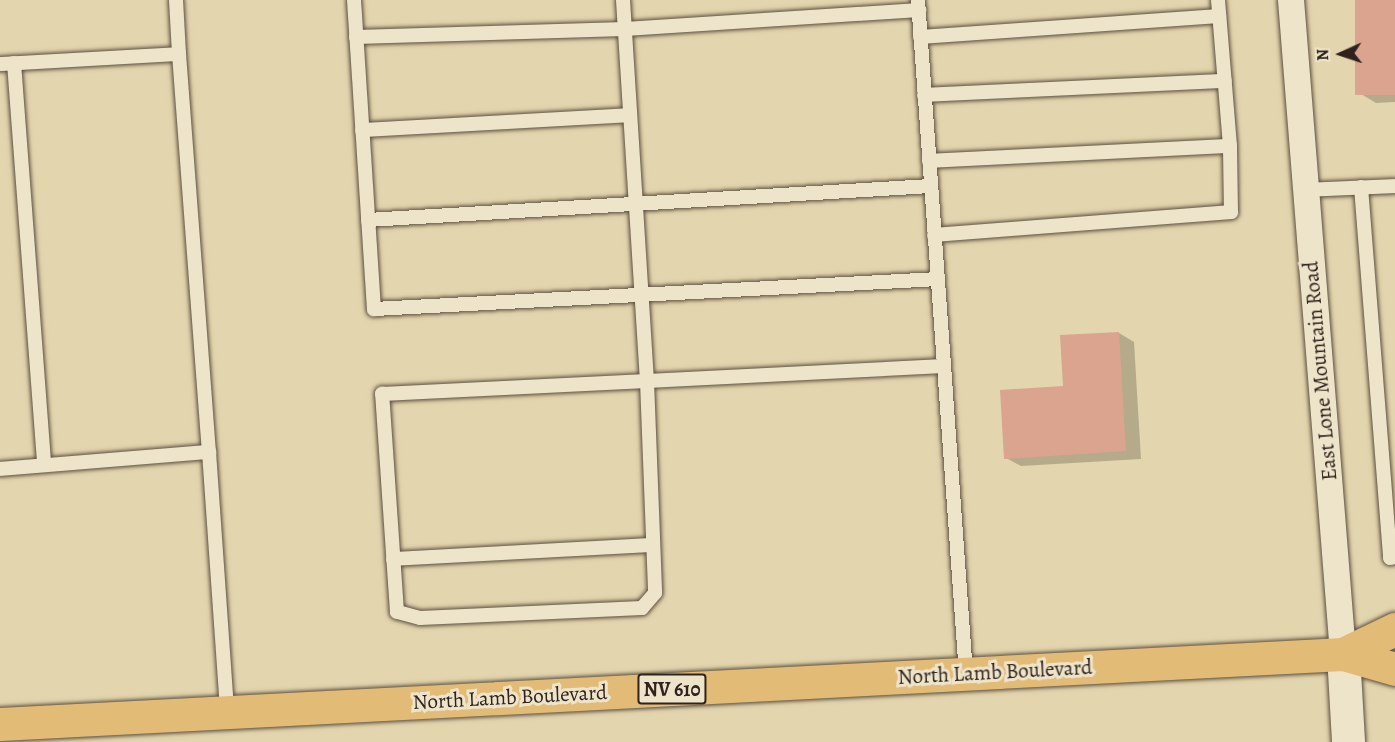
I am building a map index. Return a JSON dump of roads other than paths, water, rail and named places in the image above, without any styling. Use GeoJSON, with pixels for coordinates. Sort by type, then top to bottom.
{"type":"FeatureCollection","features":[{"type":"Feature","properties":{"kind":"main road","name":"North Lamb Boulevard"},"geometry":{"type":"LineString","coordinates":[[1343,654],[1387,629],[1395,629]]}},
{"type":"Feature","properties":{"kind":"main road","name":"North Lamb Boulevard"},"geometry":{"type":"LineString","coordinates":[[0,724],[1343,654],[1395,669]]}},
{"type":"Feature","properties":{"kind":"street","name":"East Lone Mountain Road"},"geometry":{"type":"LineString","coordinates":[[1291,0],[1348,742]]}},
{"type":"Feature","properties":{"kind":"lane"},"geometry":{"type":"LineString","coordinates":[[176,0],[227,712]]}},
{"type":"Feature","properties":{"kind":"lane"},"geometry":{"type":"LineString","coordinates":[[354,0],[374,309],[938,279]]}},
{"type":"Feature","properties":{"kind":"lane"},"geometry":{"type":"LineString","coordinates":[[623,0],[647,381],[655,593],[642,608],[420,618],[397,612],[382,394],[647,381],[944,366]]}},
{"type":"Feature","properties":{"kind":"lane"},"geometry":{"type":"LineString","coordinates":[[934,235],[1231,212],[1230,146],[1218,0]]}},
{"type":"Feature","properties":{"kind":"lane"},"geometry":{"type":"LineString","coordinates":[[356,37],[625,29],[918,5],[966,674]]}},
{"type":"Feature","properties":{"kind":"lane"},"geometry":{"type":"LineString","coordinates":[[920,37],[1220,16]]}},
{"type":"Feature","properties":{"kind":"lane"},"geometry":{"type":"LineString","coordinates":[[44,465],[7,63],[179,54]]}},
{"type":"Feature","properties":{"kind":"lane"},"geometry":{"type":"LineString","coordinates":[[924,95],[1225,81]]}},
{"type":"Feature","properties":{"kind":"lane"},"geometry":{"type":"LineString","coordinates":[[362,130],[630,115]]}},
{"type":"Feature","properties":{"kind":"lane"},"geometry":{"type":"LineString","coordinates":[[929,161],[1230,146]]}},
{"type":"Feature","properties":{"kind":"lane"},"geometry":{"type":"LineString","coordinates":[[368,220],[635,201],[931,186]]}},
{"type":"Feature","properties":{"kind":"lane"},"geometry":{"type":"LineString","coordinates":[[1305,190],[1395,186]]}},
{"type":"Feature","properties":{"kind":"lane"},"geometry":{"type":"LineString","coordinates":[[1361,188],[1390,558],[1395,557]]}},
{"type":"Feature","properties":{"kind":"lane"},"geometry":{"type":"LineString","coordinates":[[0,469],[209,452]]}},
{"type":"Feature","properties":{"kind":"lane"},"geometry":{"type":"LineString","coordinates":[[393,559],[653,545]]}}]}
